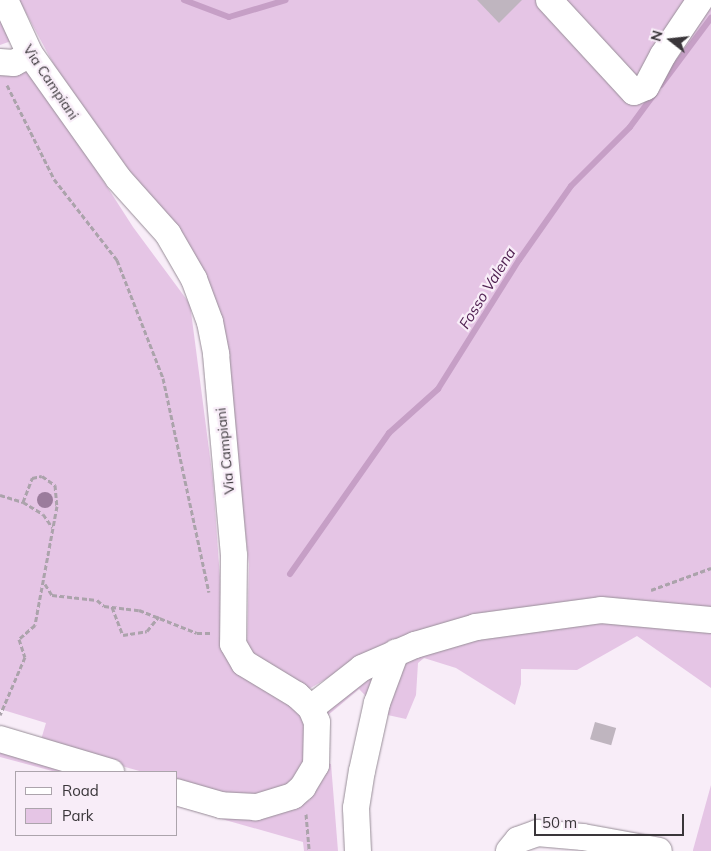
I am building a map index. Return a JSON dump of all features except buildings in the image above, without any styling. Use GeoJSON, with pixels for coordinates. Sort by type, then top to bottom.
{"type":"FeatureCollection","features":[{"type":"Feature","properties":{"kind":"street","name":"Via Campiani"},"geometry":{"type":"LineString","coordinates":[[5,0],[30,54],[118,178],[168,234],[183,257],[204,302],[216,354],[232,521],[220,634],[233,644],[244,663],[297,695],[311,708]]}},
{"type":"Feature","properties":{"kind":"street"},"geometry":{"type":"LineString","coordinates":[[549,0],[634,92],[646,88],[663,55],[700,0]]}},
{"type":"Feature","properties":{"kind":"street"},"geometry":{"type":"LineString","coordinates":[[0,62],[14,63],[30,54]]}},
{"type":"Feature","properties":{"kind":"street"},"geometry":{"type":"LineString","coordinates":[[178,793],[221,805],[256,807],[279,803],[303,787],[316,764],[316,722],[311,708],[362,668],[396,652],[476,627],[556,615],[619,611],[711,620]]}},
{"type":"Feature","properties":{"kind":"street"},"geometry":{"type":"LineString","coordinates":[[358,851],[356,808],[362,771],[377,703],[396,652]]}},
{"type":"Feature","properties":{"kind":"street"},"geometry":{"type":"LineString","coordinates":[[0,739],[108,771]]}},
{"type":"Feature","properties":{"kind":"street"},"geometry":{"type":"LineString","coordinates":[[509,851],[518,840],[537,833],[583,837],[659,851]]}},
{"type":"Feature","properties":{"kind":"path"},"geometry":{"type":"LineString","coordinates":[[8,87],[54,179],[117,260],[163,378],[209,594]]}},
{"type":"Feature","properties":{"kind":"path"},"geometry":{"type":"LineString","coordinates":[[0,715],[24,658],[19,638],[35,624],[37,606],[45,584],[52,527],[57,506],[55,486],[42,476],[32,478],[23,502]]}},
{"type":"Feature","properties":{"kind":"path"},"geometry":{"type":"LineString","coordinates":[[0,495],[23,502],[43,514],[52,527]]}},
{"type":"Feature","properties":{"kind":"path"},"geometry":{"type":"LineString","coordinates":[[649,591],[711,568]]}},
{"type":"Feature","properties":{"kind":"path"},"geometry":{"type":"LineString","coordinates":[[45,584],[52,595],[97,600],[104,606],[159,616],[197,633],[220,634]]}},
{"type":"Feature","properties":{"kind":"path"},"geometry":{"type":"LineString","coordinates":[[112,607],[123,635],[147,631],[159,616]]}},
{"type":"Feature","properties":{"kind":"path"},"geometry":{"type":"LineString","coordinates":[[208,625],[220,634]]}},
{"type":"Feature","properties":{"kind":"path"},"geometry":{"type":"LineString","coordinates":[[303,787],[309,851]]}},
{"type":"Feature","properties":{"kind":"green space"},"geometry":{"type":"Polygon","coordinates":[[[19,0],[711,0],[711,688],[637,636],[577,670],[521,669],[521,684],[515,705],[456,668],[424,658],[418,663],[416,695],[406,719],[383,714],[359,689],[327,716],[325,702],[362,658],[302,693],[266,673],[247,646],[249,564],[224,347],[205,277],[54,65],[19,0]]]}},
{"type":"Feature","properties":{"kind":"green space"},"geometry":{"type":"Polygon","coordinates":[[[0,12],[14,40],[0,45],[0,12]]]}},
{"type":"Feature","properties":{"kind":"green space"},"geometry":{"type":"Polygon","coordinates":[[[0,70],[34,73],[133,227],[190,304],[213,480],[225,648],[291,703],[302,717],[309,757],[303,772],[277,796],[222,795],[178,783],[178,771],[139,771],[40,743],[46,723],[0,709],[0,70]]]}},
{"type":"Feature","properties":{"kind":"green space"},"geometry":{"type":"Polygon","coordinates":[[[0,745],[92,771],[52,771],[0,757],[0,745]]]}},
{"type":"Feature","properties":{"kind":"green space"},"geometry":{"type":"Polygon","coordinates":[[[322,761],[331,764],[338,851],[304,851],[303,842],[178,807],[178,795],[268,811],[310,800],[309,785],[322,761]]]}},
{"type":"Feature","properties":{"kind":"green space"},"geometry":{"type":"Polygon","coordinates":[[[711,785],[711,851],[693,851],[693,850],[711,785]]]}},
{"type":"Feature","properties":{"kind":"waterway","name":"Fosso Valena"},"geometry":{"type":"LineString","coordinates":[[184,0],[229,17],[286,0]]}},
{"type":"Feature","properties":{"kind":"waterway","name":"Fosso Valena"},"geometry":{"type":"LineString","coordinates":[[661,85],[711,18]]}},
{"type":"Feature","properties":{"kind":"waterway","name":"Fosso Valena"},"geometry":{"type":"LineString","coordinates":[[290,574],[389,433],[438,389],[519,260],[571,186],[630,127],[655,93]]}}]}
